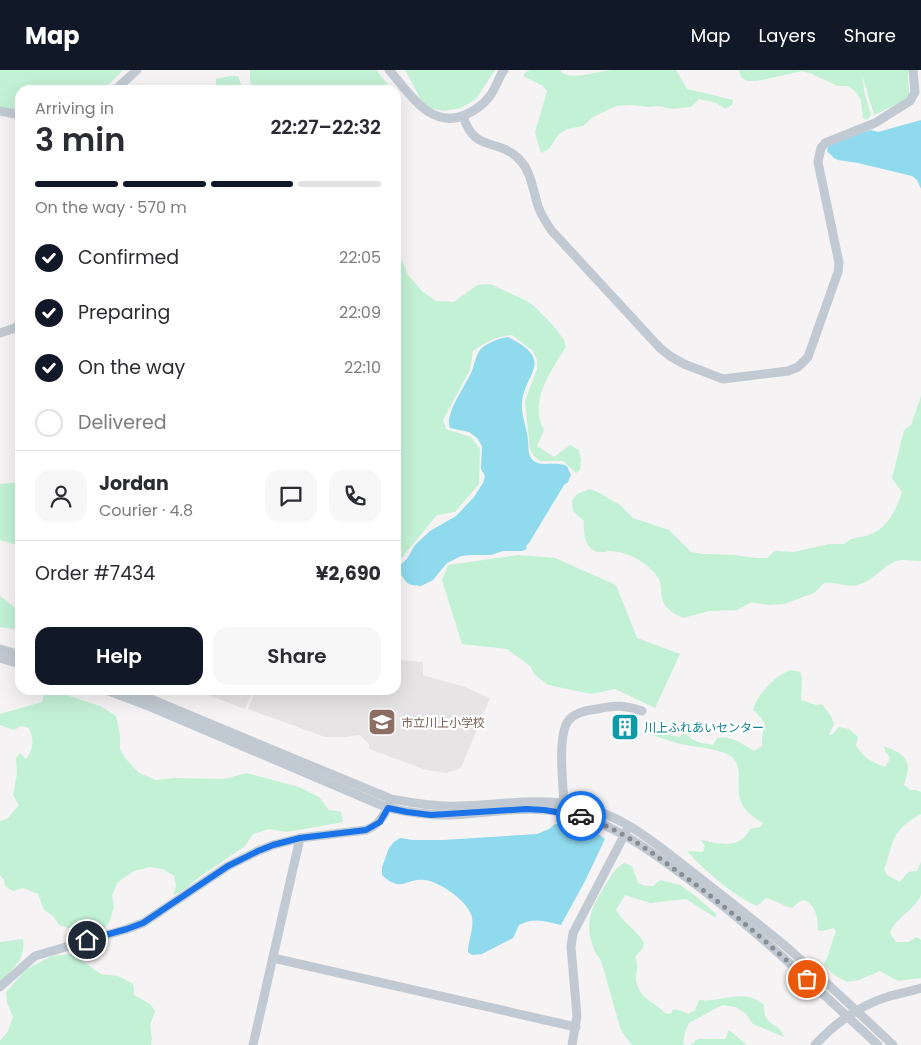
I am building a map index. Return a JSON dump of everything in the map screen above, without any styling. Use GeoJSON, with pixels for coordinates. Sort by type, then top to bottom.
{"type":"FeatureCollection","features":[{"type":"Feature","properties":{"kind":"street"},"geometry":{"type":"LineString","coordinates":[[120,85],[137,70]]}},
{"type":"Feature","properties":{"kind":"street"},"geometry":{"type":"LineString","coordinates":[[389,70],[428,113],[446,118],[463,116],[485,102],[504,70]]}},
{"type":"Feature","properties":{"kind":"street"},"geometry":{"type":"LineString","coordinates":[[463,116],[467,128],[478,140],[503,150],[519,159],[526,167],[540,210],[551,230],[660,348],[684,364],[723,379],[788,371],[798,366],[808,357],[838,272],[839,263],[818,162],[821,148],[830,140],[875,124],[910,101],[915,92],[913,70]]}},
{"type":"Feature","properties":{"kind":"street"},"geometry":{"type":"LineString","coordinates":[[0,111],[15,114]]}},
{"type":"Feature","properties":{"kind":"street"},"geometry":{"type":"LineString","coordinates":[[0,333],[15,328]]}},
{"type":"Feature","properties":{"kind":"street"},"geometry":{"type":"LineString","coordinates":[[0,649],[15,654]]}},
{"type":"Feature","properties":{"kind":"street"},"geometry":{"type":"LineString","coordinates":[[0,658],[15,662]]}},
{"type":"Feature","properties":{"kind":"street"},"geometry":{"type":"LineString","coordinates":[[120,695],[389,803],[436,806],[539,801],[564,803],[588,808],[630,826],[651,840],[754,920],[893,1045]]}},
{"type":"Feature","properties":{"kind":"street"},"geometry":{"type":"LineString","coordinates":[[140,695],[407,812],[431,815],[526,809],[544,810],[582,816],[625,834],[726,907],[878,1045]]}},
{"type":"Feature","properties":{"kind":"street"},"geometry":{"type":"LineString","coordinates":[[564,803],[562,737],[565,725],[569,720],[584,711],[617,705],[629,706],[642,711]]}},
{"type":"Feature","properties":{"kind":"street"},"geometry":{"type":"LineString","coordinates":[[0,988],[35,956],[143,923],[236,862],[273,845],[300,838],[366,830],[380,822],[389,803]]}},
{"type":"Feature","properties":{"kind":"street"},"geometry":{"type":"LineString","coordinates":[[572,1045],[577,1016],[571,947],[573,933],[630,826]]}},
{"type":"Feature","properties":{"kind":"street"},"geometry":{"type":"LineString","coordinates":[[253,1045],[300,838]]}},
{"type":"Feature","properties":{"kind":"street"},"geometry":{"type":"LineString","coordinates":[[273,958],[576,1027]]}},
{"type":"Feature","properties":{"kind":"street"},"geometry":{"type":"LineString","coordinates":[[815,1045],[837,1023],[856,1010],[890,996],[921,988]]}},
{"type":"Feature","properties":{"kind":"shaded area","name":"市立川上小学校"},"geometry":{"type":"Polygon","coordinates":[[[401,660],[423,662],[423,675],[465,687],[490,698],[461,768],[447,773],[426,770],[369,749],[369,744],[360,735],[325,737],[248,709],[254,695],[401,695],[401,660]]]}},
{"type":"Feature","properties":{"kind":"shaded area"},"geometry":{"type":"Polygon","coordinates":[[[208,695],[251,695],[245,709],[208,695]]]}},
{"type":"Feature","properties":{"kind":"green space"},"geometry":{"type":"Polygon","coordinates":[[[0,70],[123,70],[108,85],[15,85],[15,111],[0,107],[0,70]]]}},
{"type":"Feature","properties":{"kind":"green space"},"geometry":{"type":"Polygon","coordinates":[[[250,70],[376,70],[388,85],[252,85],[250,70]]]}},
{"type":"Feature","properties":{"kind":"green space"},"geometry":{"type":"Polygon","coordinates":[[[405,70],[495,70],[476,99],[461,108],[443,111],[431,108],[421,100],[405,70]]]}},
{"type":"Feature","properties":{"kind":"green space"},"geometry":{"type":"Polygon","coordinates":[[[531,70],[561,70],[566,75],[579,76],[612,70],[676,70],[687,89],[733,100],[732,105],[725,109],[716,103],[699,99],[691,107],[672,109],[658,106],[616,106],[593,117],[583,126],[567,129],[558,135],[549,149],[541,153],[535,133],[547,91],[543,86],[523,76],[531,70]]]}},
{"type":"Feature","properties":{"kind":"green space"},"geometry":{"type":"Polygon","coordinates":[[[739,70],[909,70],[909,95],[902,102],[874,115],[862,75],[871,115],[867,120],[863,118],[861,100],[855,91],[848,86],[838,86],[802,71],[757,81],[747,81],[741,77],[739,70]]]}},
{"type":"Feature","properties":{"kind":"green space"},"geometry":{"type":"Polygon","coordinates":[[[238,76],[241,85],[216,85],[216,79],[238,76]]]}},
{"type":"Feature","properties":{"kind":"green space"},"geometry":{"type":"Polygon","coordinates":[[[401,259],[408,275],[423,292],[436,301],[454,302],[477,285],[490,284],[527,301],[552,324],[564,340],[566,347],[543,387],[539,409],[544,430],[537,446],[554,457],[570,445],[579,450],[580,470],[576,473],[563,461],[540,461],[534,456],[530,449],[525,401],[537,369],[537,360],[533,351],[512,335],[496,338],[473,351],[470,370],[443,420],[446,429],[471,437],[480,449],[479,484],[455,512],[437,515],[401,559],[401,259]]]}},
{"type":"Feature","properties":{"kind":"green space"},"geometry":{"type":"Polygon","coordinates":[[[921,396],[921,561],[904,560],[894,562],[868,581],[858,585],[824,583],[814,593],[784,604],[767,605],[752,602],[737,610],[709,611],[683,618],[665,605],[662,600],[659,579],[645,564],[632,556],[621,553],[592,550],[586,542],[584,521],[573,511],[572,501],[577,494],[590,489],[620,505],[633,518],[669,530],[691,552],[704,554],[767,558],[775,551],[794,552],[829,544],[844,544],[853,539],[876,532],[894,512],[902,492],[892,478],[904,430],[911,425],[921,396]]]}},
{"type":"Feature","properties":{"kind":"green space"},"geometry":{"type":"Polygon","coordinates":[[[15,482],[15,544],[0,540],[0,484],[15,482]]]}},
{"type":"Feature","properties":{"kind":"green space"},"geometry":{"type":"Polygon","coordinates":[[[518,555],[555,558],[616,585],[637,638],[680,654],[655,708],[615,689],[592,694],[548,685],[535,675],[530,666],[507,649],[462,644],[442,580],[448,565],[518,555]]]}},
{"type":"Feature","properties":{"kind":"green space"},"geometry":{"type":"Polygon","coordinates":[[[0,596],[15,609],[15,630],[0,627],[0,596]]]}},
{"type":"Feature","properties":{"kind":"green space"},"geometry":{"type":"Polygon","coordinates":[[[791,670],[800,672],[802,678],[801,700],[816,705],[822,704],[831,716],[834,724],[829,735],[833,734],[839,727],[849,729],[858,737],[856,745],[862,753],[872,761],[885,767],[890,758],[884,746],[896,751],[903,756],[907,763],[908,770],[904,785],[910,790],[921,792],[921,814],[907,823],[898,832],[892,843],[884,869],[887,875],[900,882],[908,872],[917,871],[921,862],[921,894],[919,899],[896,922],[890,933],[896,942],[908,942],[917,937],[921,940],[921,978],[898,981],[880,971],[859,980],[847,982],[833,974],[824,964],[836,931],[833,928],[822,931],[818,930],[816,913],[809,903],[805,900],[800,901],[792,908],[766,898],[757,906],[748,902],[720,882],[687,851],[703,852],[705,846],[701,840],[722,844],[735,843],[746,836],[750,829],[760,827],[763,823],[750,814],[742,805],[739,797],[739,773],[733,758],[722,752],[677,743],[648,734],[649,725],[651,724],[657,732],[679,737],[685,732],[701,743],[713,745],[717,738],[732,739],[754,751],[762,746],[764,726],[762,719],[753,710],[755,704],[768,686],[779,676],[791,670]]]}},
{"type":"Feature","properties":{"kind":"green space"},"geometry":{"type":"Polygon","coordinates":[[[44,695],[66,695],[100,706],[116,716],[120,735],[120,749],[126,759],[139,773],[156,780],[175,778],[224,779],[247,773],[299,787],[319,797],[329,810],[341,812],[343,822],[287,832],[269,829],[253,834],[244,847],[182,891],[173,895],[176,886],[174,876],[163,869],[150,867],[134,871],[118,882],[112,895],[114,907],[109,923],[103,930],[86,933],[59,925],[53,916],[44,910],[38,894],[23,888],[13,891],[5,886],[4,880],[0,875],[0,821],[7,819],[19,805],[13,795],[17,774],[16,758],[20,753],[26,759],[31,752],[32,736],[29,728],[21,726],[14,730],[0,725],[0,714],[42,702],[44,695]]]}},
{"type":"Feature","properties":{"kind":"green space"},"geometry":{"type":"Polygon","coordinates":[[[624,863],[632,866],[638,883],[653,886],[660,880],[680,885],[716,914],[716,918],[686,899],[650,903],[625,895],[616,910],[644,943],[643,948],[635,957],[637,967],[636,981],[644,996],[665,1013],[671,1014],[673,1009],[688,1014],[695,1010],[699,1000],[748,997],[764,1005],[766,1017],[779,1028],[784,1037],[753,1024],[746,1014],[736,1007],[722,1005],[689,1023],[683,1044],[686,1045],[632,1045],[622,1032],[619,1024],[601,960],[593,946],[589,926],[598,898],[614,872],[624,863]]]}},
{"type":"Feature","properties":{"kind":"green space"},"geometry":{"type":"Polygon","coordinates":[[[23,939],[22,953],[18,963],[0,982],[0,942],[23,939]]]}},
{"type":"Feature","properties":{"kind":"green space"},"geometry":{"type":"Polygon","coordinates":[[[72,954],[101,974],[118,976],[132,983],[134,995],[150,1004],[155,1011],[150,1025],[151,1045],[0,1045],[0,1041],[8,1031],[13,1017],[7,1003],[6,992],[27,969],[52,956],[72,954]]]}},
{"type":"Feature","properties":{"kind":"green space"},"geometry":{"type":"Polygon","coordinates":[[[729,1030],[747,1045],[690,1045],[698,1039],[725,1039],[729,1030]]]}},
{"type":"Feature","properties":{"kind":"water"},"geometry":{"type":"Polygon","coordinates":[[[921,120],[921,189],[917,180],[912,176],[838,160],[827,151],[828,146],[835,141],[871,130],[878,132],[921,120]]]}},
{"type":"Feature","properties":{"kind":"water"},"geometry":{"type":"Polygon","coordinates":[[[508,337],[523,346],[532,354],[534,362],[523,398],[522,410],[530,457],[537,463],[567,466],[571,475],[526,546],[527,549],[522,551],[503,551],[491,555],[461,556],[447,563],[433,580],[421,586],[412,585],[407,583],[401,574],[401,564],[407,559],[415,545],[430,531],[456,516],[474,497],[483,483],[485,476],[481,469],[482,446],[477,438],[469,432],[450,428],[449,422],[456,400],[472,371],[477,355],[486,345],[508,337]]]}},
{"type":"Feature","properties":{"kind":"water"},"geometry":{"type":"Polygon","coordinates":[[[555,824],[573,824],[594,831],[605,839],[561,925],[540,920],[524,923],[519,925],[513,938],[482,954],[472,955],[468,952],[472,917],[465,905],[453,893],[438,884],[425,880],[399,884],[389,881],[382,875],[382,867],[389,848],[400,838],[443,840],[537,834],[555,824]]]}},
{"type":"Feature","properties":{"kind":"way so far"},"geometry":{"type":"LineString","coordinates":[[581,816],[625,834],[688,878],[726,907],[807,979]]}},
{"type":"Feature","properties":{"kind":"place","name":"市立川上小学校"},"geometry":{"type":"Point","coordinates":[382,722]}},
{"type":"Feature","properties":{"kind":"place","name":"川上ふれあいセンター"},"geometry":{"type":"Point","coordinates":[625,727]}},
{"type":"Feature","properties":{"kind":"route"},"geometry":{"type":"LineString","coordinates":[[87,940],[143,923],[244,857],[273,845],[300,838],[366,830],[380,822],[388,808],[431,815],[526,809],[562,812],[581,816]]}}]}
